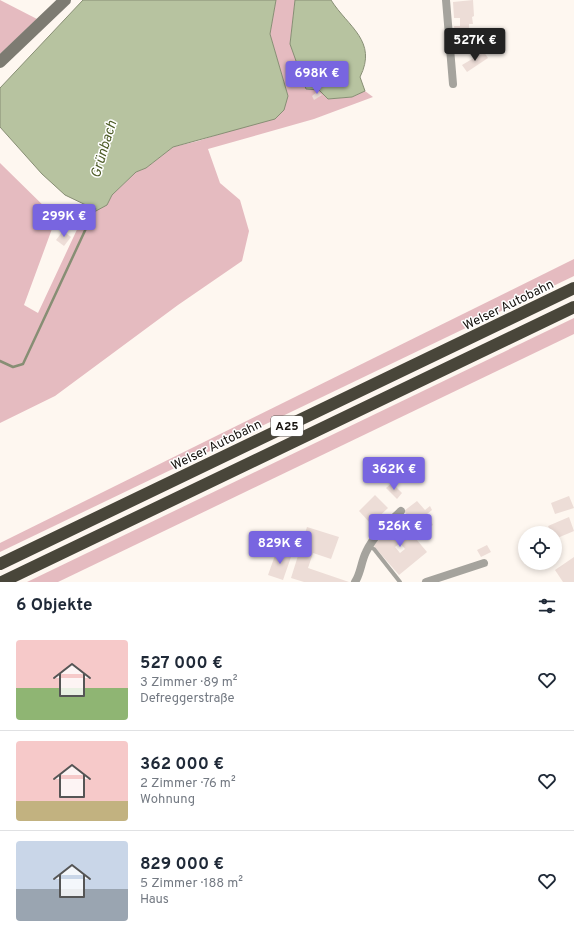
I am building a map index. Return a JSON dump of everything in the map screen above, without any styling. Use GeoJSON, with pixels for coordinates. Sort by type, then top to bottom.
{"type":"FeatureCollection","features":[{"type":"Feature","properties":{"kind":"highway","name":"Welser Autobahn"},"geometry":{"type":"LineString","coordinates":[[0,564],[574,288]]}},
{"type":"Feature","properties":{"kind":"highway","name":"A25"},"geometry":{"type":"LineString","coordinates":[[2,582],[574,307]]}},
{"type":"Feature","properties":{"kind":"street"},"geometry":{"type":"LineString","coordinates":[[0,62],[65,0]]}},
{"type":"Feature","properties":{"kind":"street"},"geometry":{"type":"LineString","coordinates":[[446,0],[453,84]]}},
{"type":"Feature","properties":{"kind":"street"},"geometry":{"type":"LineString","coordinates":[[355,582],[369,546],[380,531],[401,511]]}},
{"type":"Feature","properties":{"kind":"street"},"geometry":{"type":"LineString","coordinates":[[426,582],[484,563]]}},
{"type":"Feature","properties":{"kind":"lane"},"geometry":{"type":"LineString","coordinates":[[369,546],[374,549],[400,582]]}},
{"type":"Feature","properties":{"kind":"shaded area"},"geometry":{"type":"Polygon","coordinates":[[[0,0],[37,19],[0,54],[0,0]]]}},
{"type":"Feature","properties":{"kind":"shaded area"},"geometry":{"type":"Polygon","coordinates":[[[276,0],[295,0],[290,44],[319,90],[328,99],[352,97],[365,91],[373,97],[314,119],[208,149],[220,183],[240,200],[249,231],[242,261],[178,305],[55,396],[0,423],[0,163],[56,218],[24,305],[38,313],[88,206],[107,205],[112,195],[136,172],[146,168],[173,147],[229,131],[288,96],[270,34],[276,0]]]}},
{"type":"Feature","properties":{"kind":"shaded area"},"geometry":{"type":"Polygon","coordinates":[[[574,259],[574,276],[0,552],[0,543],[574,259]]]}},
{"type":"Feature","properties":{"kind":"shaded area"},"geometry":{"type":"Polygon","coordinates":[[[574,318],[574,334],[58,582],[27,582],[574,318]]]}},
{"type":"Feature","properties":{"kind":"water"},"geometry":{"type":"Polygon","coordinates":[[[83,0],[276,0],[270,34],[288,96],[284,110],[275,119],[173,147],[146,168],[136,172],[112,195],[107,205],[94,212],[88,206],[65,195],[42,174],[0,127],[0,88],[83,0]]]}},
{"type":"Feature","properties":{"kind":"water"},"geometry":{"type":"Polygon","coordinates":[[[295,0],[331,0],[359,35],[365,54],[365,64],[360,77],[365,91],[352,97],[328,99],[319,90],[306,89],[290,44],[295,0]]]}},
{"type":"Feature","properties":{"kind":"building"},"geometry":{"type":"Polygon","coordinates":[[[473,0],[473,24],[469,24],[469,29],[472,29],[473,51],[457,52],[454,26],[460,26],[460,18],[454,18],[453,2],[473,0]]]}},
{"type":"Feature","properties":{"kind":"building"},"geometry":{"type":"Polygon","coordinates":[[[484,52],[488,58],[467,72],[462,65],[484,52]]]}},
{"type":"Feature","properties":{"kind":"building"},"geometry":{"type":"Polygon","coordinates":[[[318,91],[322,95],[314,100],[312,96],[318,91]]]}},
{"type":"Feature","properties":{"kind":"building"},"geometry":{"type":"Polygon","coordinates":[[[63,231],[71,237],[64,246],[56,240],[63,231]]]}},
{"type":"Feature","properties":{"kind":"building"},"geometry":{"type":"Polygon","coordinates":[[[392,483],[402,493],[397,499],[386,488],[392,483]]]}},
{"type":"Feature","properties":{"kind":"building"},"geometry":{"type":"Polygon","coordinates":[[[375,495],[388,508],[371,524],[359,511],[375,495]]]}},
{"type":"Feature","properties":{"kind":"building"},"geometry":{"type":"Polygon","coordinates":[[[569,496],[574,508],[555,514],[551,503],[569,496]]]}},
{"type":"Feature","properties":{"kind":"building"},"geometry":{"type":"Polygon","coordinates":[[[417,501],[425,510],[430,506],[432,510],[427,514],[433,525],[421,532],[404,511],[417,501]]]}},
{"type":"Feature","properties":{"kind":"building"},"geometry":{"type":"Polygon","coordinates":[[[569,517],[574,531],[562,536],[562,526],[548,526],[569,517]]]}},
{"type":"Feature","properties":{"kind":"building"},"geometry":{"type":"Polygon","coordinates":[[[401,521],[427,552],[399,575],[373,545],[401,521]],[[400,543],[395,547],[400,553],[405,549],[400,543]]]}},
{"type":"Feature","properties":{"kind":"building"},"geometry":{"type":"Polygon","coordinates":[[[307,527],[339,537],[331,559],[313,553],[308,568],[349,582],[304,582],[291,578],[307,527]]]}},
{"type":"Feature","properties":{"kind":"building"},"geometry":{"type":"Polygon","coordinates":[[[487,545],[491,552],[481,557],[477,550],[487,545]]]}},
{"type":"Feature","properties":{"kind":"building"},"geometry":{"type":"Polygon","coordinates":[[[278,547],[286,550],[284,555],[291,557],[283,580],[268,575],[278,547]]]}},
{"type":"Feature","properties":{"kind":"building"},"geometry":{"type":"Polygon","coordinates":[[[574,557],[574,582],[563,582],[555,570],[562,570],[562,565],[574,557]]]}},
{"type":"Feature","properties":{"kind":"waterway","name":"Grünbach"},"geometry":{"type":"LineString","coordinates":[[0,361],[13,367],[23,364],[95,209]]}}]}
